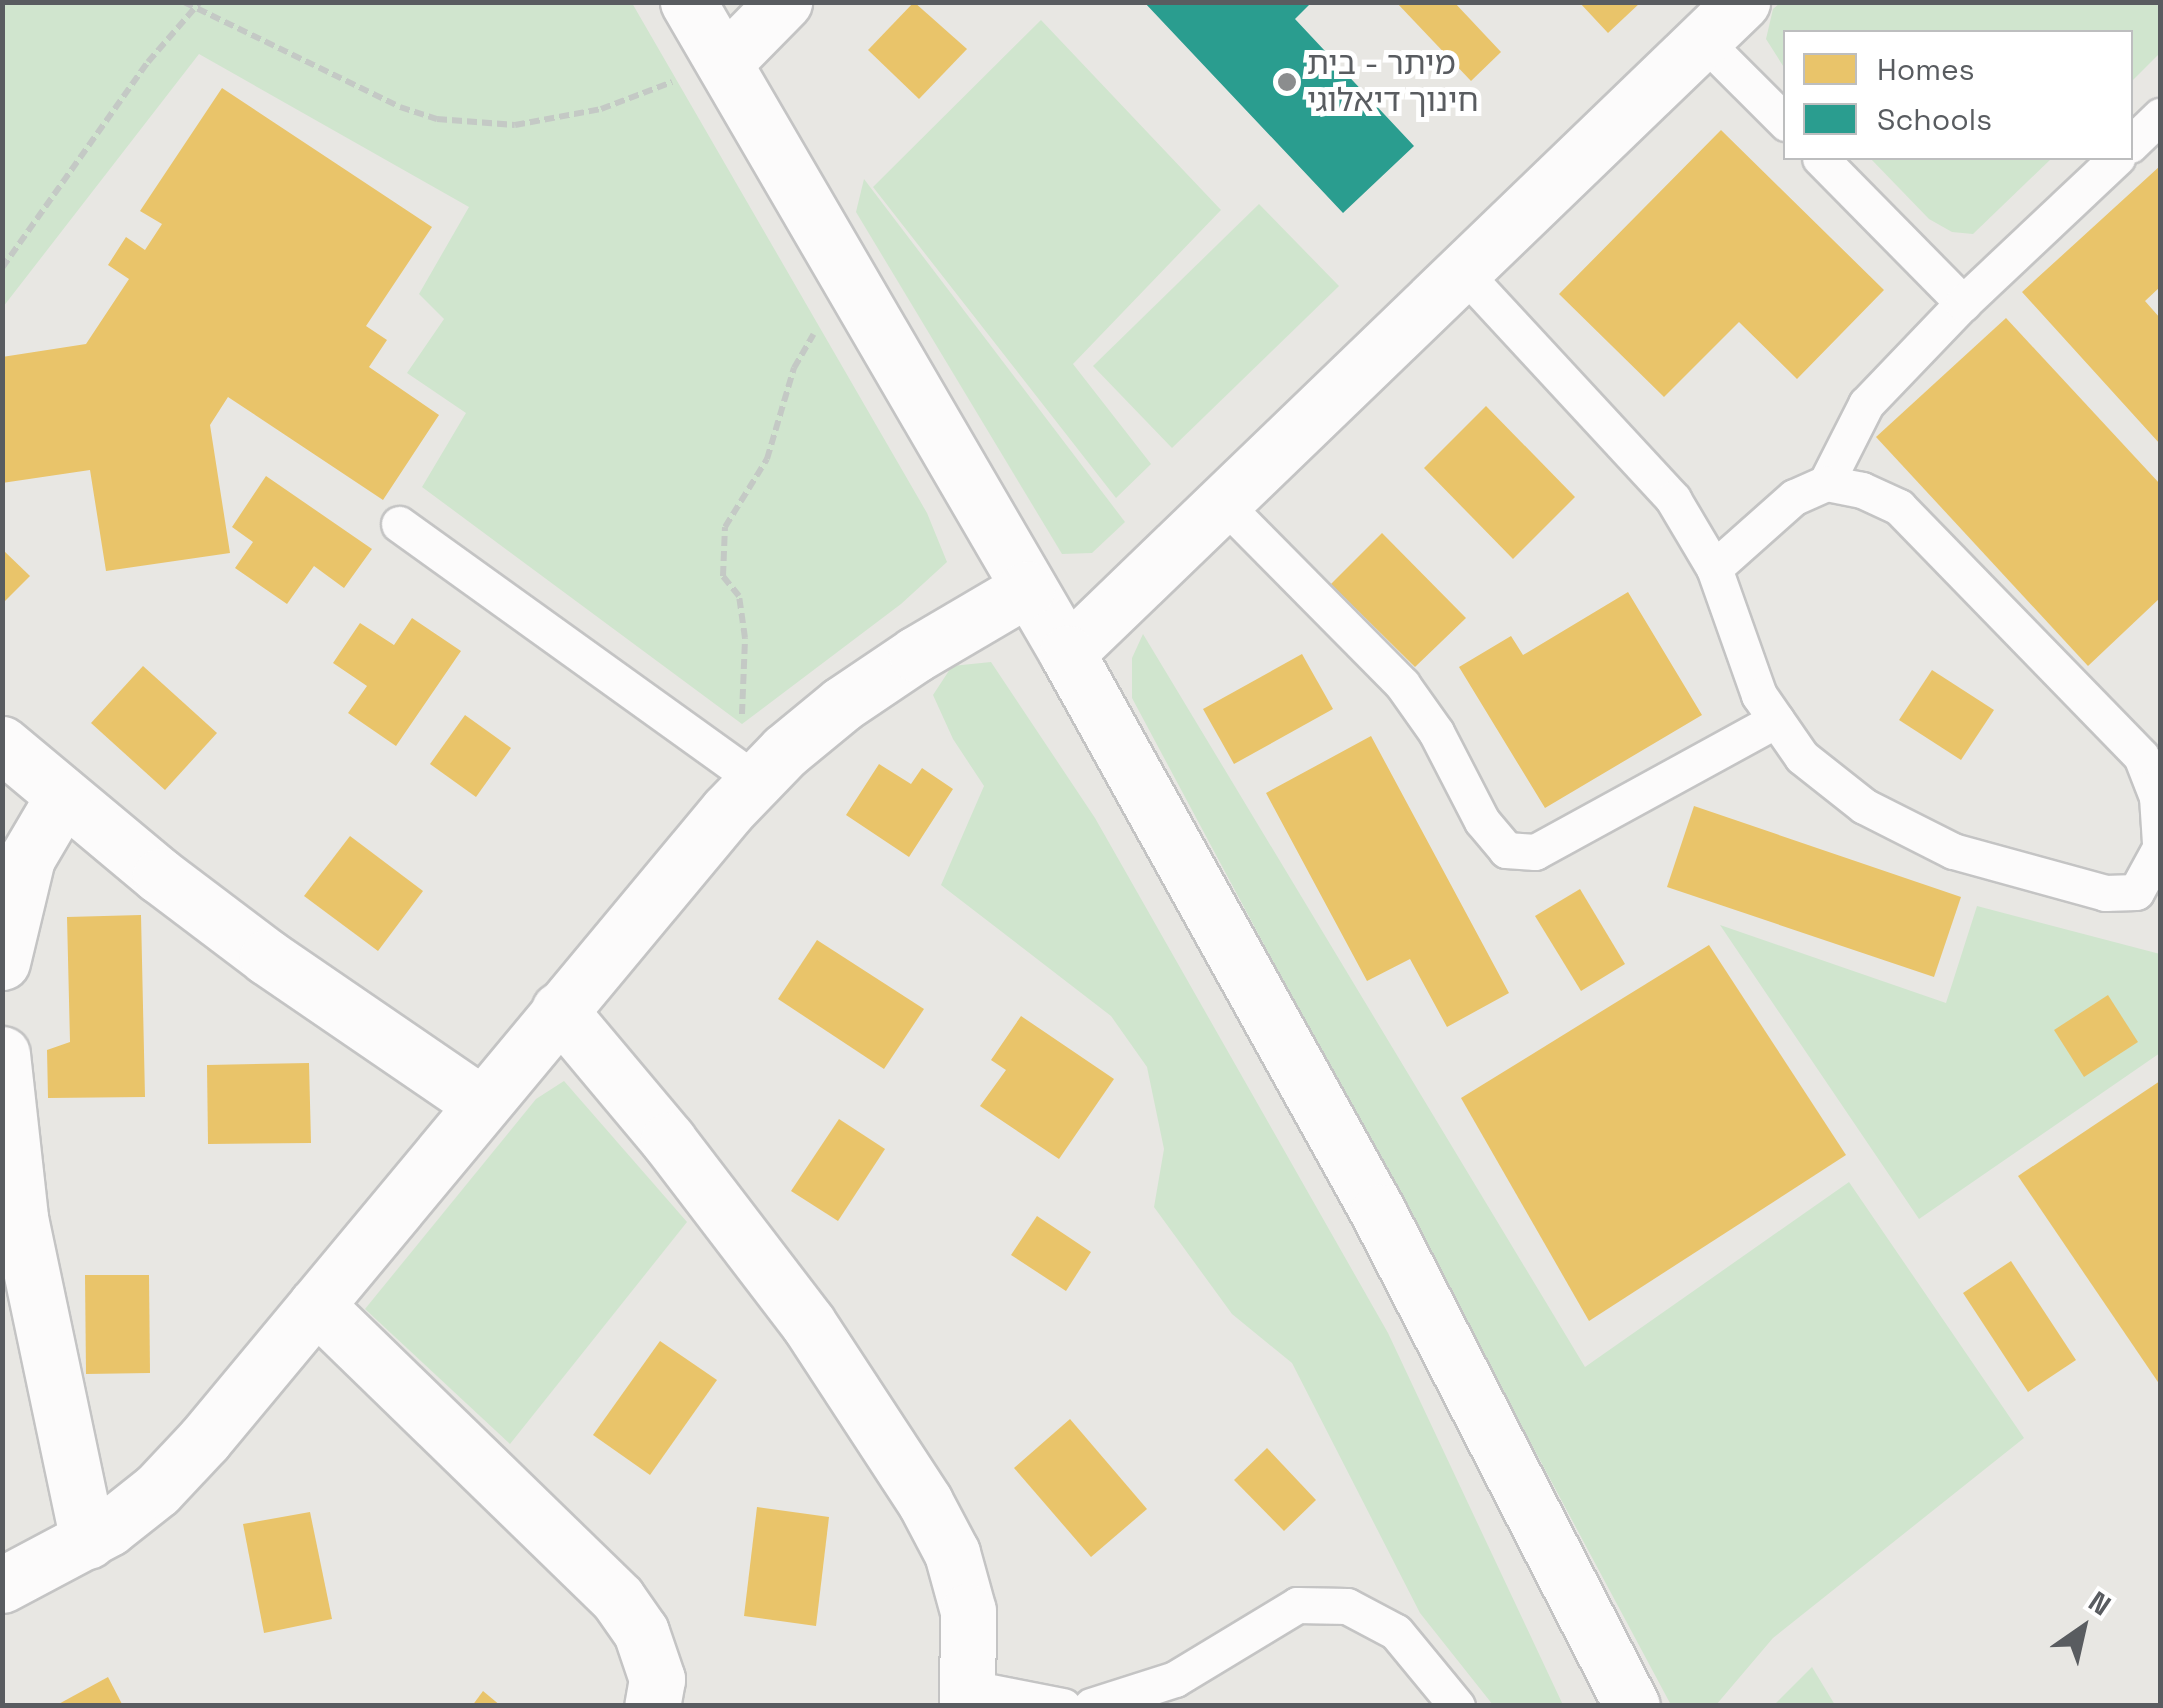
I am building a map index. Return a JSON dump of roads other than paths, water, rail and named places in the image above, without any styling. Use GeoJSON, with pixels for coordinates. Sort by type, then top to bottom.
{"type":"FeatureCollection","features":[{"type":"Feature","properties":{"kind":"street"},"geometry":{"type":"LineString","coordinates":[[688,2],[1026,590],[1067,653],[1370,1196],[1632,1706]]}},
{"type":"Feature","properties":{"kind":"street"},"geometry":{"type":"LineString","coordinates":[[724,63],[784,2]]}},
{"type":"Feature","properties":{"kind":"street"},"geometry":{"type":"LineString","coordinates":[[1067,653],[1705,42],[1742,2]]}},
{"type":"Feature","properties":{"kind":"street"},"geometry":{"type":"LineString","coordinates":[[2,1584],[88,1541],[157,1490],[482,1104],[748,776],[842,704],[916,654],[1026,590]]}},
{"type":"Feature","properties":{"kind":"street"},"geometry":{"type":"LineString","coordinates":[[2,744],[63,797],[267,957],[482,1104]]}},
{"type":"Feature","properties":{"kind":"street"},"geometry":{"type":"LineString","coordinates":[[2,962],[27,858],[63,797]]}},
{"type":"Feature","properties":{"kind":"street"},"geometry":{"type":"LineString","coordinates":[[559,1010],[668,1140],[808,1323],[925,1502],[952,1553],[968,1611],[968,1697]]}},
{"type":"Feature","properties":{"kind":"street"},"geometry":{"type":"LineString","coordinates":[[2,1054],[20,1218],[88,1541]]}},
{"type":"Feature","properties":{"kind":"street"},"geometry":{"type":"LineString","coordinates":[[316,1304],[618,1599],[640,1632],[657,1679],[652,1706]]}},
{"type":"Feature","properties":{"kind":"lane"},"geometry":{"type":"LineString","coordinates":[[1705,42],[1783,120]]}},
{"type":"Feature","properties":{"kind":"lane"},"geometry":{"type":"LineString","coordinates":[[2133,142],[2160,116]]}},
{"type":"Feature","properties":{"kind":"lane"},"geometry":{"type":"LineString","coordinates":[[1822,160],[1963,303]]}},
{"type":"Feature","properties":{"kind":"lane"},"geometry":{"type":"LineString","coordinates":[[1826,483],[1866,404],[1963,303],[2115,160]]}},
{"type":"Feature","properties":{"kind":"lane"},"geometry":{"type":"LineString","coordinates":[[1464,272],[1674,499],[1714,568],[1759,695],[1802,757],[1864,806],[1953,851],[2105,893],[2136,892],[2160,846],[2151,746],[1899,506],[1862,490],[1826,483],[1794,496],[1714,568]]}},
{"type":"Feature","properties":{"kind":"lane"},"geometry":{"type":"LineString","coordinates":[[1223,503],[1402,684],[1436,732],[1482,821],[1506,850],[1535,852],[1776,720]]}},
{"type":"Feature","properties":{"kind":"lane"},"geometry":{"type":"LineString","coordinates":[[399,524],[748,776]]}},
{"type":"Feature","properties":{"kind":"lane"},"geometry":{"type":"LineString","coordinates":[[1091,1706],[1175,1679],[1298,1605],[1347,1606],[1396,1632],[1458,1706]]}},
{"type":"Feature","properties":{"kind":"lane"},"geometry":{"type":"LineString","coordinates":[[968,1697],[1064,1706]]}},
{"type":"Feature","properties":{"kind":"place","name":"מיתר - בית חינוך דיאלוגי"},"geometry":{"type":"Point","coordinates":[1287,82]}}]}
